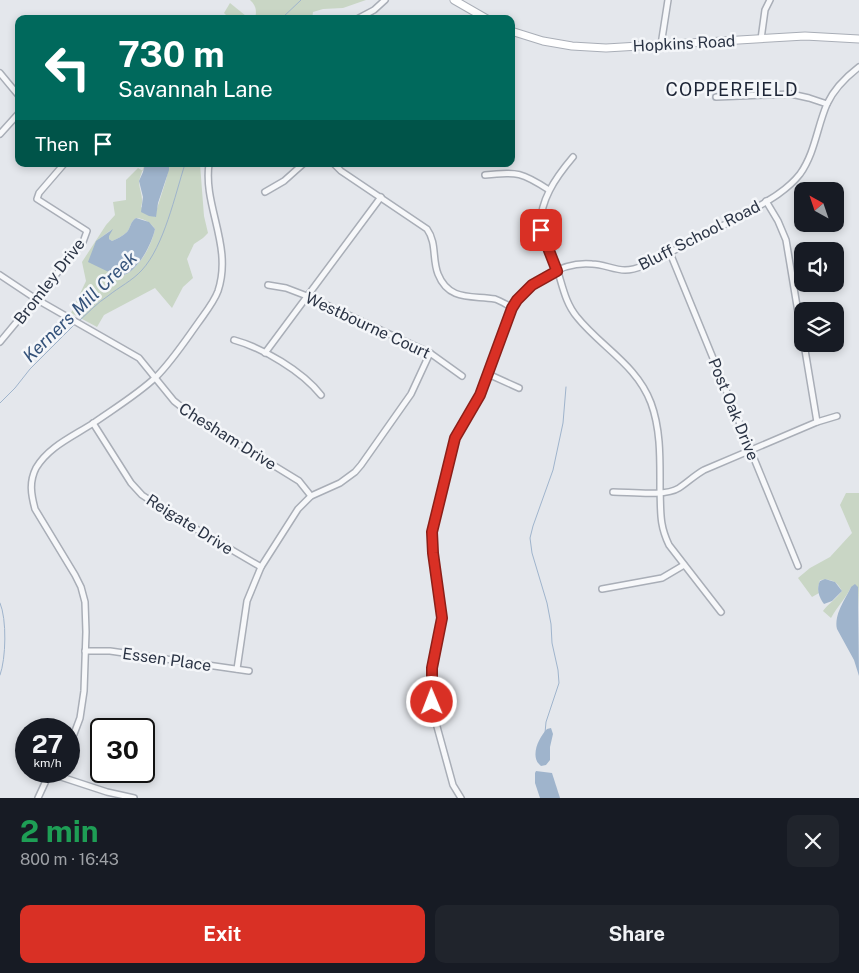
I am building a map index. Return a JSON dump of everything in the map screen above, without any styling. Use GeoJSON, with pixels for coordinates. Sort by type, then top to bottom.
{"type":"FeatureCollection","features":[{"type":"Feature","properties":{"kind":"main road"},"geometry":{"type":"LineString","coordinates":[[454,0],[480,15]]}},
{"type":"Feature","properties":{"kind":"main road","name":"Hopkins Road"},"geometry":{"type":"LineString","coordinates":[[515,32],[542,41],[572,46],[606,48],[805,36],[859,39]]}},
{"type":"Feature","properties":{"kind":"street"},"geometry":{"type":"LineString","coordinates":[[365,15],[374,10],[385,0]]}},
{"type":"Feature","properties":{"kind":"street"},"geometry":{"type":"LineString","coordinates":[[661,45],[668,0]]}},
{"type":"Feature","properties":{"kind":"street"},"geometry":{"type":"LineString","coordinates":[[761,39],[765,10],[770,0]]}},
{"type":"Feature","properties":{"kind":"street","name":"Bluff School Road"},"geometry":{"type":"LineString","coordinates":[[461,798],[453,785],[432,702],[432,668],[442,618],[432,538],[455,438],[480,395],[512,308],[532,285],[568,266],[588,263],[631,270],[670,253],[766,201],[787,187],[800,174],[811,153],[827,104],[840,84],[859,67]]}},
{"type":"Feature","properties":{"kind":"street"},"geometry":{"type":"LineString","coordinates":[[0,73],[15,91]]}},
{"type":"Feature","properties":{"kind":"street"},"geometry":{"type":"LineString","coordinates":[[716,97],[791,94],[827,104]]}},
{"type":"Feature","properties":{"kind":"street"},"geometry":{"type":"LineString","coordinates":[[0,134],[15,117]]}},
{"type":"Feature","properties":{"kind":"street"},"geometry":{"type":"LineString","coordinates":[[573,157],[550,190],[542,208],[541,230],[572,312],[624,362],[640,381],[647,394],[658,429],[660,519],[662,527],[669,545],[721,612]]}},
{"type":"Feature","properties":{"kind":"street","name":"Bromley Drive"},"geometry":{"type":"LineString","coordinates":[[0,342],[83,242],[87,231],[37,199],[62,167]]}},
{"type":"Feature","properties":{"kind":"street"},"geometry":{"type":"LineString","coordinates":[[80,718],[84,691],[85,602],[81,587],[35,508],[31,497],[31,482],[41,461],[55,446],[93,423],[156,377],[183,344],[218,292],[221,268],[220,241],[208,191],[208,167]]}},
{"type":"Feature","properties":{"kind":"street"},"geometry":{"type":"LineString","coordinates":[[265,192],[299,167]]}},
{"type":"Feature","properties":{"kind":"street"},"geometry":{"type":"LineString","coordinates":[[337,167],[428,229],[433,240],[438,275],[451,290],[465,297],[496,300],[512,308]]}},
{"type":"Feature","properties":{"kind":"street"},"geometry":{"type":"LineString","coordinates":[[485,175],[508,172],[516,173],[528,176],[550,190]]}},
{"type":"Feature","properties":{"kind":"street"},"geometry":{"type":"LineString","coordinates":[[265,353],[381,197]]}},
{"type":"Feature","properties":{"kind":"street"},"geometry":{"type":"LineString","coordinates":[[766,201],[778,221],[786,240],[796,302]]}},
{"type":"Feature","properties":{"kind":"street","name":"Post Oak Drive"},"geometry":{"type":"LineString","coordinates":[[670,253],[798,566]]}},
{"type":"Feature","properties":{"kind":"street","name":"Chesham Drive"},"geometry":{"type":"LineString","coordinates":[[0,275],[36,299],[139,358],[174,401],[193,416],[299,481],[311,496]]}},
{"type":"Feature","properties":{"kind":"street","name":"Westbourne Court"},"geometry":{"type":"LineString","coordinates":[[268,285],[286,288],[307,296],[430,353],[462,376]]}},
{"type":"Feature","properties":{"kind":"street"},"geometry":{"type":"LineString","coordinates":[[234,340],[265,353],[297,372],[314,386],[321,395]]}},
{"type":"Feature","properties":{"kind":"street"},"geometry":{"type":"LineString","coordinates":[[805,352],[817,422]]}},
{"type":"Feature","properties":{"kind":"street"},"geometry":{"type":"LineString","coordinates":[[237,669],[247,601],[261,567],[298,508],[311,496],[348,478],[361,465],[411,394],[430,353]]}},
{"type":"Feature","properties":{"kind":"street"},"geometry":{"type":"LineString","coordinates":[[488,374],[520,388]]}},
{"type":"Feature","properties":{"kind":"street"},"geometry":{"type":"LineString","coordinates":[[613,492],[660,493],[678,489],[704,470],[817,422],[837,416]]}},
{"type":"Feature","properties":{"kind":"street","name":"Reigate Drive"},"geometry":{"type":"LineString","coordinates":[[93,423],[131,483],[142,495],[261,567]]}},
{"type":"Feature","properties":{"kind":"street"},"geometry":{"type":"LineString","coordinates":[[602,589],[662,578],[684,565]]}},
{"type":"Feature","properties":{"kind":"street","name":"Essen Place"},"geometry":{"type":"LineString","coordinates":[[85,651],[110,651],[249,672]]}},
{"type":"Feature","properties":{"kind":"street"},"geometry":{"type":"LineString","coordinates":[[38,798],[44,783]]}},
{"type":"Feature","properties":{"kind":"street"},"geometry":{"type":"LineString","coordinates":[[80,783],[107,792],[134,798]]}},
{"type":"Feature","properties":{"kind":"green space"},"geometry":{"type":"Polygon","coordinates":[[[250,0],[366,0],[343,8],[323,9],[313,12],[313,15],[256,15],[254,4],[250,0]]]}},
{"type":"Feature","properties":{"kind":"green space"},"geometry":{"type":"Polygon","coordinates":[[[230,3],[245,15],[226,15],[224,13],[230,3]]]}},
{"type":"Feature","properties":{"kind":"green space"},"geometry":{"type":"Polygon","coordinates":[[[168,167],[200,167],[204,216],[208,233],[194,244],[187,259],[193,278],[183,287],[172,308],[155,288],[104,315],[97,327],[71,313],[86,281],[82,262],[106,225],[115,215],[113,202],[126,200],[126,180],[138,168],[142,171],[139,183],[142,198],[141,207],[155,217],[168,174],[168,167]],[[136,218],[124,235],[112,241],[108,236],[111,230],[99,239],[121,277],[138,264],[149,246],[155,229],[144,220],[136,218]]]}},
{"type":"Feature","properties":{"kind":"green space"},"geometry":{"type":"Polygon","coordinates":[[[846,493],[859,493],[859,608],[858,587],[851,587],[831,618],[823,611],[842,591],[838,585],[827,579],[820,580],[819,593],[812,597],[798,578],[810,568],[830,557],[852,533],[840,505],[846,493]]]}},
{"type":"Feature","properties":{"kind":"water"},"geometry":{"type":"Polygon","coordinates":[[[144,167],[169,167],[158,203],[156,217],[141,212],[143,197],[139,181],[144,167]]]}},
{"type":"Feature","properties":{"kind":"water"},"geometry":{"type":"Polygon","coordinates":[[[136,218],[149,222],[155,229],[142,259],[130,272],[117,276],[88,262],[96,241],[113,229],[109,239],[112,241],[120,237],[127,232],[136,218]]]}},
{"type":"Feature","properties":{"kind":"water"},"geometry":{"type":"Polygon","coordinates":[[[825,579],[835,582],[842,591],[832,601],[824,604],[819,596],[818,587],[820,581],[825,579]]]}},
{"type":"Feature","properties":{"kind":"water"},"geometry":{"type":"Polygon","coordinates":[[[855,584],[858,587],[859,676],[854,660],[837,629],[836,623],[841,607],[851,587],[855,584]]]}},
{"type":"Feature","properties":{"kind":"water"},"geometry":{"type":"Polygon","coordinates":[[[551,728],[553,734],[550,760],[546,765],[541,766],[537,762],[536,747],[547,729],[551,728]]]}},
{"type":"Feature","properties":{"kind":"water"},"geometry":{"type":"Polygon","coordinates":[[[536,771],[552,773],[560,798],[540,798],[535,783],[536,771]]]}},
{"type":"Feature","properties":{"kind":"waterway","name":"Kerners Mill Creek"},"geometry":{"type":"LineString","coordinates":[[285,15],[301,0]]}},
{"type":"Feature","properties":{"kind":"waterway","name":"Kerners Mill Creek"},"geometry":{"type":"LineString","coordinates":[[79,321],[100,302],[130,281],[150,260],[163,234],[184,167]]}},
{"type":"Feature","properties":{"kind":"waterway","name":"Kerners Mill Creek"},"geometry":{"type":"LineString","coordinates":[[0,403],[30,369],[76,323]]}},
{"type":"Feature","properties":{"kind":"waterway"},"geometry":{"type":"LineString","coordinates":[[545,733],[546,722],[559,683],[547,603],[532,553],[530,538],[553,470],[563,423],[566,387]]}},
{"type":"Feature","properties":{"kind":"waterway","name":"Kerners Mill Creek"},"geometry":{"type":"LineString","coordinates":[[0,603],[4,619],[5,639],[4,659],[0,675]]}},
{"type":"Feature","properties":{"kind":"district","name":"COPPERFIELD"},"geometry":{"type":"Point","coordinates":[732,90]}},
{"type":"Feature","properties":{"kind":"route"},"geometry":{"type":"LineString","coordinates":[[432,702],[432,668],[439,641],[442,618],[432,543],[435,518],[455,438],[480,395],[512,308],[532,285],[557,271],[541,230]]}}]}
